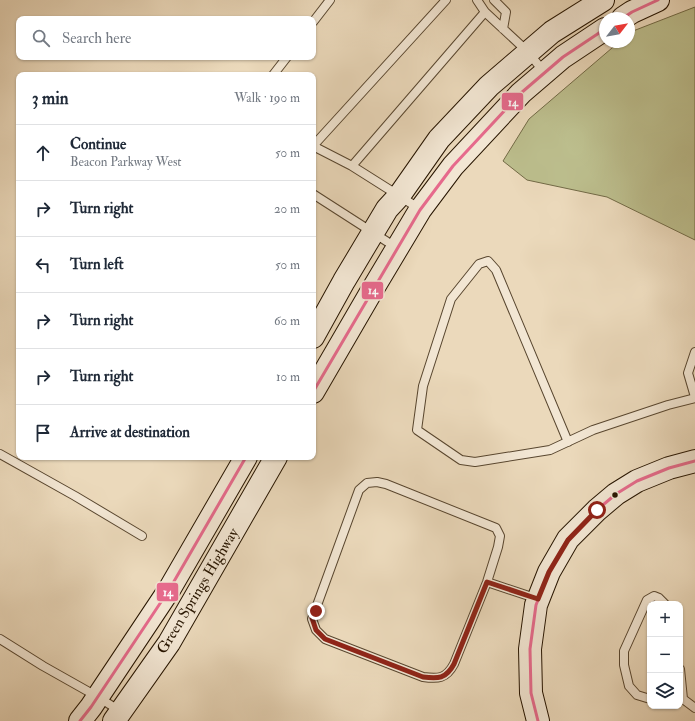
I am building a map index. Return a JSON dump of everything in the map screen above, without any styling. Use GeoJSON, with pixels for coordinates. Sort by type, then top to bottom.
{"type":"FeatureCollection","features":[{"type":"Feature","properties":{"kind":"main road"},"geometry":{"type":"LineString","coordinates":[[316,332],[387,209],[399,196],[439,140],[489,86],[528,52],[552,32],[603,0]]}},
{"type":"Feature","properties":{"kind":"main road"},"geometry":{"type":"LineString","coordinates":[[634,12],[658,0]]}},
{"type":"Feature","properties":{"kind":"main road"},"geometry":{"type":"LineString","coordinates":[[316,387],[420,210],[453,166],[521,93],[563,57],[599,33]]}},
{"type":"Feature","properties":{"kind":"main road","name":"Green Springs Highway"},"geometry":{"type":"LineString","coordinates":[[80,721],[169,590],[244,460]]}},
{"type":"Feature","properties":{"kind":"main road","name":"Green Springs Highway"},"geometry":{"type":"LineString","coordinates":[[117,716],[169,643],[274,460]]}},
{"type":"Feature","properties":{"kind":"main road"},"geometry":{"type":"LineString","coordinates":[[538,721],[531,693],[530,649],[536,605],[549,572],[568,540],[597,510],[616,494],[637,481],[656,473],[695,461]]}},
{"type":"Feature","properties":{"kind":"lane"},"geometry":{"type":"LineString","coordinates":[[316,18],[330,0]]}},
{"type":"Feature","properties":{"kind":"lane"},"geometry":{"type":"LineString","coordinates":[[316,143],[446,0]]}},
{"type":"Feature","properties":{"kind":"lane"},"geometry":{"type":"LineString","coordinates":[[477,0],[485,12],[528,52],[545,73]]}},
{"type":"Feature","properties":{"kind":"lane"},"geometry":{"type":"LineString","coordinates":[[494,0],[506,12],[503,29]]}},
{"type":"Feature","properties":{"kind":"lane"},"geometry":{"type":"LineString","coordinates":[[352,166],[485,12]]}},
{"type":"Feature","properties":{"kind":"lane"},"geometry":{"type":"LineString","coordinates":[[275,72],[284,60]]}},
{"type":"Feature","properties":{"kind":"lane"},"geometry":{"type":"LineString","coordinates":[[316,148],[352,166],[420,210]]}},
{"type":"Feature","properties":{"kind":"lane"},"geometry":{"type":"LineString","coordinates":[[316,196],[398,248]]}},
{"type":"Feature","properties":{"kind":"lane"},"geometry":{"type":"LineString","coordinates":[[568,442],[496,270],[488,261],[478,264],[451,300],[423,386],[417,430],[461,460],[475,462],[550,450],[568,442],[593,430],[695,397],[688,374],[695,352]]}},
{"type":"Feature","properties":{"kind":"lane"},"geometry":{"type":"LineString","coordinates":[[0,454],[142,536]]}},
{"type":"Feature","properties":{"kind":"lane"},"geometry":{"type":"LineString","coordinates":[[377,482],[386,484],[496,528],[500,536],[487,582],[454,664],[450,671],[443,677],[434,679],[423,677],[325,639],[316,630],[312,618],[359,490],[366,484],[377,482]]}},
{"type":"Feature","properties":{"kind":"lane"},"geometry":{"type":"LineString","coordinates":[[487,582],[538,599]]}},
{"type":"Feature","properties":{"kind":"lane"},"geometry":{"type":"LineString","coordinates":[[647,698],[637,695],[628,686],[624,665],[624,651],[647,600],[654,596],[662,601]]}},
{"type":"Feature","properties":{"kind":"lane"},"geometry":{"type":"LineString","coordinates":[[0,639],[43,666],[98,696],[117,716]]}},
{"type":"Feature","properties":{"kind":"lane"},"geometry":{"type":"LineString","coordinates":[[683,700],[695,708]]}},
{"type":"Feature","properties":{"kind":"green space"},"geometry":{"type":"Polygon","coordinates":[[[695,7],[695,240],[607,197],[527,180],[503,161],[529,119],[612,48],[635,48],[635,30],[695,7]]]}},
{"type":"Feature","properties":{"kind":"transit line","name":"14"},"geometry":{"type":"LineString","coordinates":[[632,12],[658,0]]}},
{"type":"Feature","properties":{"kind":"transit line","name":"14"},"geometry":{"type":"LineString","coordinates":[[316,387],[420,210],[453,166],[521,93],[563,57],[599,33]]}},
{"type":"Feature","properties":{"kind":"transit line","name":"14"},"geometry":{"type":"LineString","coordinates":[[80,721],[91,707],[169,590],[244,460]]}},
{"type":"Feature","properties":{"kind":"transit line","name":"14"},"geometry":{"type":"LineString","coordinates":[[538,721],[531,693],[530,649],[536,605],[549,572],[568,539],[597,510],[616,494],[637,481],[669,468],[695,461]]}},
{"type":"Feature","properties":{"kind":"route"},"geometry":{"type":"LineString","coordinates":[[316,611],[312,618],[316,630],[325,639],[423,677],[434,679],[443,677],[450,671],[454,664],[487,582],[538,599],[549,572],[568,540],[597,510]]}}]}
